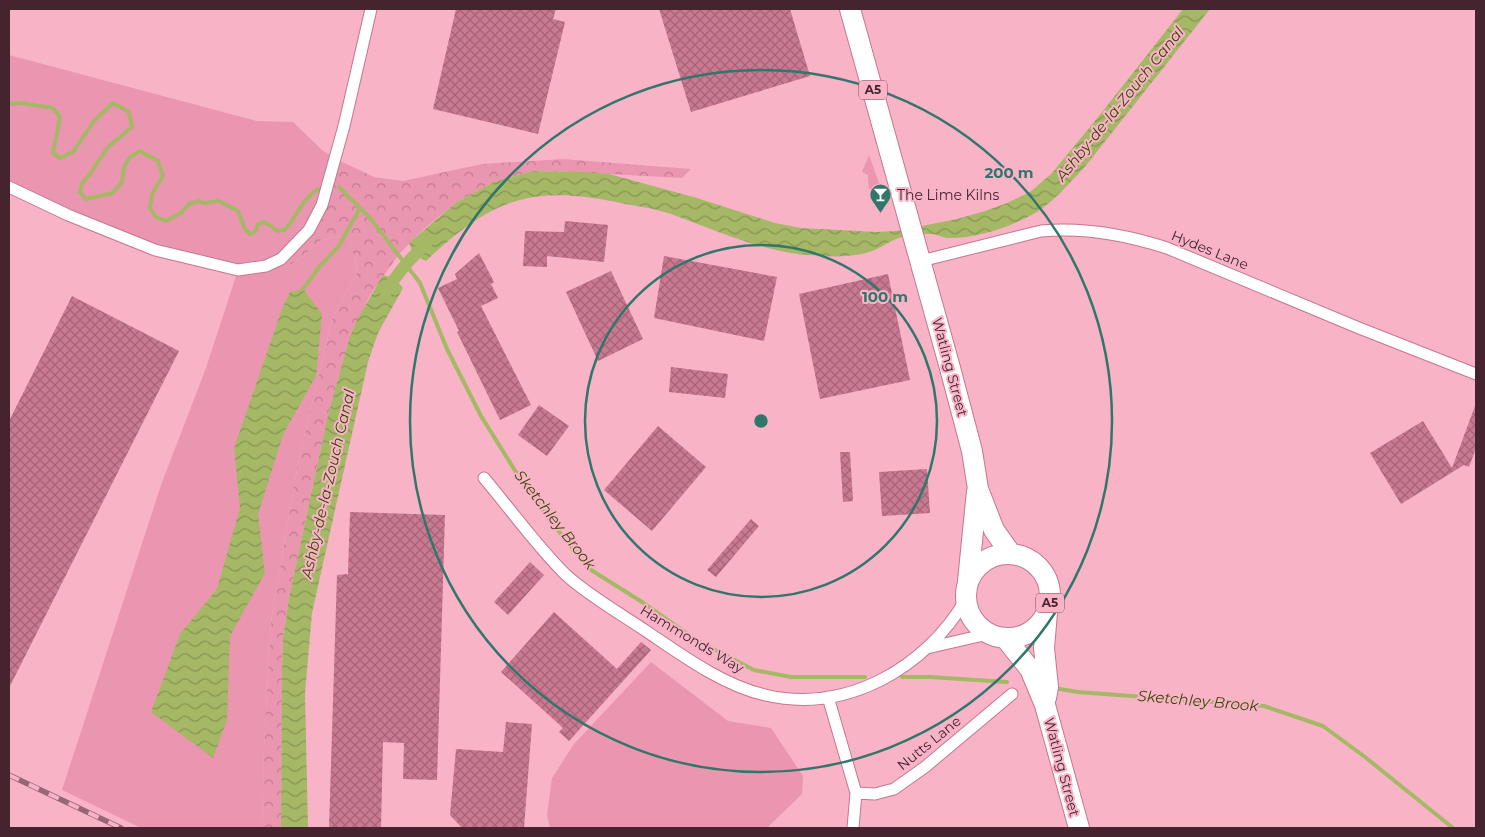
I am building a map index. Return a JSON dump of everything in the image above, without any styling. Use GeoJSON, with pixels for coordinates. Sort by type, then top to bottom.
{"type":"FeatureCollection","features":[{"type":"Feature","properties":{"kind":"highway","name":"A5"},"geometry":{"type":"LineString","coordinates":[[850,9],[919,253]]}},
{"type":"Feature","properties":{"kind":"highway","name":"Watling Street"},"geometry":{"type":"LineString","coordinates":[[919,253],[972,451],[978,489],[994,530],[1011,554]]}},
{"type":"Feature","properties":{"kind":"highway","name":"Watling Street"},"geometry":{"type":"LineString","coordinates":[[967,590],[978,489]]}},
{"type":"Feature","properties":{"kind":"highway","name":"A5"},"geometry":{"type":"LineString","coordinates":[[967,590],[969,613],[977,625],[997,636],[1019,637],[1031,632],[1041,624],[1050,603],[1048,583],[1043,572],[1034,563],[1023,557],[1011,554]]}},
{"type":"Feature","properties":{"kind":"highway"},"geometry":{"type":"LineString","coordinates":[[967,590],[975,570],[985,560],[998,555],[1011,554]]}},
{"type":"Feature","properties":{"kind":"highway","name":"Watling Street"},"geometry":{"type":"LineString","coordinates":[[1045,705],[1048,687],[1044,648],[1047,613]]}},
{"type":"Feature","properties":{"kind":"highway","name":"Watling Street"},"geometry":{"type":"LineString","coordinates":[[997,636],[1030,669],[1045,705],[1079,828]]}},
{"type":"Feature","properties":{"kind":"street"},"geometry":{"type":"LineString","coordinates":[[9,188],[68,215],[155,250],[238,270],[266,266],[281,259],[309,230],[322,205],[344,126],[349,97],[371,9]]}},
{"type":"Feature","properties":{"kind":"street","name":"Hydes Lane"},"geometry":{"type":"LineString","coordinates":[[919,253],[1056,230],[1100,232],[1140,240],[1167,248],[1359,328],[1476,374]]}},
{"type":"Feature","properties":{"kind":"street","name":"Hammonds Way"},"geometry":{"type":"LineString","coordinates":[[484,478],[540,547],[566,575],[660,640],[731,682],[765,695],[800,700],[828,698],[871,686],[895,672],[927,648],[949,624],[967,590]]}},
{"type":"Feature","properties":{"kind":"street","name":"Hammonds Way"},"geometry":{"type":"LineString","coordinates":[[927,648],[997,636]]}},
{"type":"Feature","properties":{"kind":"street","name":"Nutts Lane"},"geometry":{"type":"LineString","coordinates":[[856,793],[876,794],[894,789],[925,766],[1012,694]]}},
{"type":"Feature","properties":{"kind":"street"},"geometry":{"type":"LineString","coordinates":[[828,698],[856,793],[852,828]]}},
{"type":"Feature","properties":{"kind":"green space"},"geometry":{"type":"Polygon","coordinates":[[[9,55],[257,121],[293,122],[322,150],[334,158],[322,205],[262,279],[300,259],[319,241],[340,236],[349,240],[358,271],[332,320],[298,463],[271,621],[264,746],[262,828],[141,828],[62,790],[161,485],[206,368],[238,270],[155,250],[9,187],[9,55]]]}},
{"type":"Feature","properties":{"kind":"green space"},"geometry":{"type":"Polygon","coordinates":[[[869,155],[884,197],[881,199],[874,196],[869,187],[868,175],[862,172],[869,155]]]}},
{"type":"Feature","properties":{"kind":"green space"},"geometry":{"type":"Polygon","coordinates":[[[334,158],[374,177],[403,181],[482,164],[563,159],[691,169],[682,178],[532,171],[494,182],[457,202],[424,229],[399,254],[370,295],[349,339],[328,415],[289,598],[283,638],[281,828],[262,828],[264,746],[271,621],[298,463],[332,320],[358,271],[349,240],[339,236],[319,241],[300,259],[262,280],[266,266],[301,245],[334,158]]]}},
{"type":"Feature","properties":{"kind":"green space"},"geometry":{"type":"Polygon","coordinates":[[[651,662],[728,721],[771,728],[803,776],[802,794],[767,828],[550,828],[547,815],[552,778],[574,744],[651,662]]]}},
{"type":"Feature","properties":{"kind":"water"},"geometry":{"type":"Polygon","coordinates":[[[1183,9],[1210,9],[1084,168],[1049,203],[1035,213],[987,233],[948,238],[932,234],[910,235],[895,239],[873,251],[860,254],[815,256],[765,247],[658,210],[585,197],[558,195],[534,197],[512,202],[491,211],[470,224],[426,261],[414,255],[409,243],[457,202],[494,182],[532,171],[609,174],[697,198],[775,223],[801,228],[876,232],[896,231],[957,219],[985,211],[1030,192],[1052,173],[1183,9]]]}},
{"type":"Feature","properties":{"kind":"water"},"geometry":{"type":"Polygon","coordinates":[[[383,275],[394,278],[403,288],[378,333],[368,362],[312,613],[305,693],[308,828],[281,828],[283,638],[289,598],[328,415],[349,339],[358,318],[383,275]]]}},
{"type":"Feature","properties":{"kind":"water"},"geometry":{"type":"Polygon","coordinates":[[[303,289],[322,314],[316,376],[283,435],[258,514],[265,573],[230,636],[227,720],[213,758],[151,712],[180,634],[217,589],[240,508],[234,448],[283,306],[290,292],[303,289]]]}},
{"type":"Feature","properties":{"kind":"building"},"geometry":{"type":"Polygon","coordinates":[[[456,9],[556,9],[553,19],[565,22],[538,134],[433,109],[456,9]]]}},
{"type":"Feature","properties":{"kind":"building"},"geometry":{"type":"Polygon","coordinates":[[[659,9],[790,9],[810,76],[691,112],[659,9]]]}},
{"type":"Feature","properties":{"kind":"building"},"geometry":{"type":"Polygon","coordinates":[[[565,221],[608,225],[604,262],[547,256],[547,267],[523,266],[525,231],[564,232],[565,221]]]}},
{"type":"Feature","properties":{"kind":"building"},"geometry":{"type":"Polygon","coordinates":[[[479,253],[494,282],[491,284],[498,298],[481,306],[531,405],[500,420],[457,332],[459,331],[438,288],[457,279],[455,274],[479,253]]]}},
{"type":"Feature","properties":{"kind":"building"},"geometry":{"type":"Polygon","coordinates":[[[664,256],[777,277],[764,341],[654,318],[664,256]]]}},
{"type":"Feature","properties":{"kind":"building"},"geometry":{"type":"Polygon","coordinates":[[[611,271],[643,339],[598,361],[566,292],[611,271]]]}},
{"type":"Feature","properties":{"kind":"building"},"geometry":{"type":"Polygon","coordinates":[[[888,274],[910,380],[820,399],[799,294],[888,274]]]}},
{"type":"Feature","properties":{"kind":"building"},"geometry":{"type":"Polygon","coordinates":[[[72,296],[179,351],[9,688],[9,421],[72,296]]]}},
{"type":"Feature","properties":{"kind":"building"},"geometry":{"type":"Polygon","coordinates":[[[671,367],[728,374],[725,398],[669,392],[671,367]]]}},
{"type":"Feature","properties":{"kind":"building"},"geometry":{"type":"Polygon","coordinates":[[[539,405],[569,426],[547,456],[518,435],[539,405]]]}},
{"type":"Feature","properties":{"kind":"building"},"geometry":{"type":"Polygon","coordinates":[[[1475,406],[1476,448],[1469,467],[1464,465],[1401,504],[1370,453],[1423,421],[1452,468],[1475,406]]]}},
{"type":"Feature","properties":{"kind":"building"},"geometry":{"type":"Polygon","coordinates":[[[658,426],[706,467],[652,531],[604,490],[658,426]]]}},
{"type":"Feature","properties":{"kind":"building"},"geometry":{"type":"Polygon","coordinates":[[[840,452],[850,452],[853,501],[843,502],[840,452]]]}},
{"type":"Feature","properties":{"kind":"building"},"geometry":{"type":"Polygon","coordinates":[[[927,469],[930,513],[882,516],[879,472],[927,469]]]}},
{"type":"Feature","properties":{"kind":"building"},"geometry":{"type":"Polygon","coordinates":[[[350,512],[445,515],[437,780],[403,779],[404,743],[383,742],[381,828],[329,828],[337,575],[348,574],[350,512]]]}},
{"type":"Feature","properties":{"kind":"building"},"geometry":{"type":"Polygon","coordinates":[[[751,519],[759,526],[716,577],[707,570],[751,519]]]}},
{"type":"Feature","properties":{"kind":"building"},"geometry":{"type":"Polygon","coordinates":[[[530,562],[544,575],[508,615],[494,602],[530,562]]]}},
{"type":"Feature","properties":{"kind":"building"},"geometry":{"type":"Polygon","coordinates":[[[554,612],[617,669],[641,642],[651,650],[569,741],[559,732],[563,728],[501,672],[554,612]]]}},
{"type":"Feature","properties":{"kind":"building"},"geometry":{"type":"Polygon","coordinates":[[[506,722],[532,724],[524,828],[462,828],[450,815],[456,749],[503,752],[506,722]]]}},
{"type":"Feature","properties":{"kind":"waterway"},"geometry":{"type":"LineString","coordinates":[[9,104],[21,103],[53,108],[60,117],[53,153],[60,158],[73,152],[94,121],[113,103],[129,112],[132,127],[108,147],[82,183],[80,192],[86,199],[113,193],[122,182],[124,167],[130,157],[140,151],[158,161],[163,176],[152,194],[150,208],[156,217],[166,221],[181,213],[189,204],[199,201],[204,203],[219,201],[238,211],[245,229],[250,234],[255,232],[258,224],[265,222],[277,231],[285,230],[312,193],[318,189]]}},
{"type":"Feature","properties":{"kind":"waterway","name":"Sketchley Brook"},"geometry":{"type":"LineString","coordinates":[[339,187],[370,218],[420,283],[447,349],[481,416],[516,472],[549,519],[588,568],[642,602],[696,640],[754,670],[791,677],[865,677]]}},
{"type":"Feature","properties":{"kind":"waterway"},"geometry":{"type":"LineString","coordinates":[[303,289],[320,266],[339,246],[360,208]]}},
{"type":"Feature","properties":{"kind":"waterway","name":"Ashby-de-la-Zouch Canal"},"geometry":{"type":"LineString","coordinates":[[386,292],[404,266],[426,244]]}},
{"type":"Feature","properties":{"kind":"waterway","name":"Sketchley Brook"},"geometry":{"type":"LineString","coordinates":[[902,677],[1007,682]]}},
{"type":"Feature","properties":{"kind":"waterway","name":"Sketchley Brook"},"geometry":{"type":"LineString","coordinates":[[1054,688],[1078,692],[1264,706],[1323,726],[1365,757],[1453,828]]}},
{"type":"Feature","properties":{"kind":"railway"},"geometry":{"type":"LineString","coordinates":[[9,775],[121,828]]}},
{"type":"Feature","properties":{"kind":"place","name":"The Lime Kilns"},"geometry":{"type":"Point","coordinates":[881,214]}}]}
